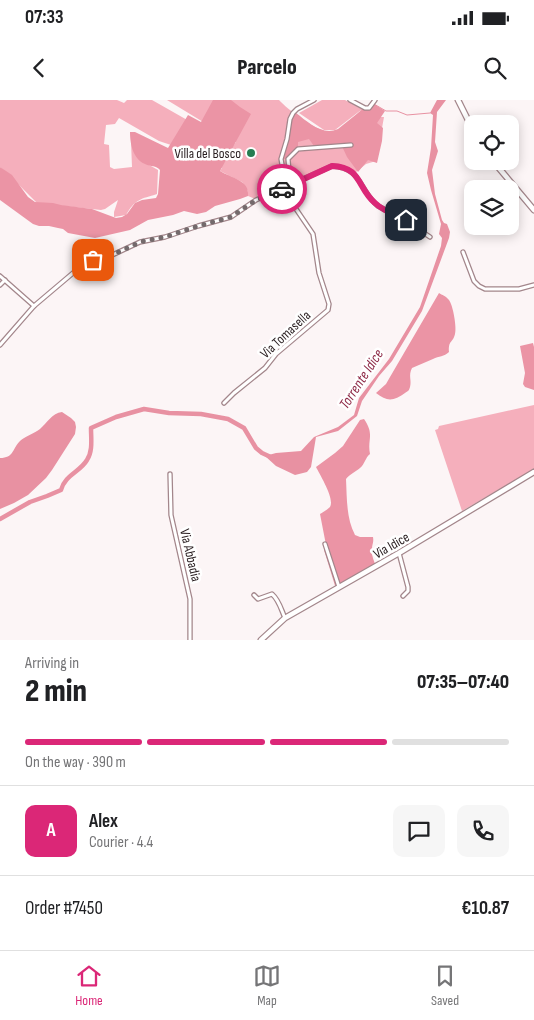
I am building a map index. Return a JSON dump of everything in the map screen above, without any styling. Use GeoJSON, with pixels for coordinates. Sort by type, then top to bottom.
{"type":"FeatureCollection","features":[{"type":"Feature","properties":{"kind":"main road"},"geometry":{"type":"LineString","coordinates":[[458,100],[466,115]]}},
{"type":"Feature","properties":{"kind":"main road"},"geometry":{"type":"LineString","coordinates":[[501,170],[534,210]]}},
{"type":"Feature","properties":{"kind":"main road","name":"Via Idice"},"geometry":{"type":"LineString","coordinates":[[261,640],[285,618],[399,553],[534,472]]}},
{"type":"Feature","properties":{"kind":"street"},"geometry":{"type":"LineString","coordinates":[[292,184],[285,181],[281,159],[290,119],[297,109],[314,100]]}},
{"type":"Feature","properties":{"kind":"street"},"geometry":{"type":"LineString","coordinates":[[350,100],[365,108],[369,108],[375,100]]}},
{"type":"Feature","properties":{"kind":"street"},"geometry":{"type":"LineString","coordinates":[[292,184],[288,160],[298,149],[351,145]]}},
{"type":"Feature","properties":{"kind":"street"},"geometry":{"type":"LineString","coordinates":[[0,345],[34,306],[86,262],[108,257],[140,242],[165,237],[231,217],[256,200],[332,166],[339,166],[352,172],[373,202],[418,227],[430,237]]}},
{"type":"Feature","properties":{"kind":"street","name":"Via Tomasella"},"geometry":{"type":"LineString","coordinates":[[224,403],[265,368],[276,354],[328,310],[329,304],[319,273],[313,234],[294,206],[292,184]]}},
{"type":"Feature","properties":{"kind":"street"},"geometry":{"type":"LineString","coordinates":[[462,252],[474,281],[485,289],[519,289],[534,284]]}},
{"type":"Feature","properties":{"kind":"street"},"geometry":{"type":"LineString","coordinates":[[0,276],[34,306]]}},
{"type":"Feature","properties":{"kind":"street"},"geometry":{"type":"LineString","coordinates":[[0,285],[4,280]]}},
{"type":"Feature","properties":{"kind":"street","name":"Via Abbadia"},"geometry":{"type":"LineString","coordinates":[[170,474],[170,515],[190,599],[190,640]]}},
{"type":"Feature","properties":{"kind":"street"},"geometry":{"type":"LineString","coordinates":[[326,544],[339,588]]}},
{"type":"Feature","properties":{"kind":"street"},"geometry":{"type":"LineString","coordinates":[[399,553],[408,587],[408,591],[404,596]]}},
{"type":"Feature","properties":{"kind":"street"},"geometry":{"type":"LineString","coordinates":[[254,595],[258,599],[272,594],[278,599],[285,618]]}},
{"type":"Feature","properties":{"kind":"shaded area"},"geometry":{"type":"Polygon","coordinates":[[[0,100],[117,100],[124,103],[127,100],[152,100],[233,146],[236,142],[167,100],[279,100],[313,126],[328,132],[340,129],[361,110],[335,130],[324,130],[299,113],[322,100],[345,100],[362,109],[365,106],[381,117],[384,117],[376,161],[366,164],[356,172],[336,167],[299,182],[296,185],[286,186],[258,200],[248,196],[248,191],[242,182],[220,171],[222,168],[186,150],[159,141],[119,118],[115,124],[106,125],[104,144],[109,145],[110,167],[114,169],[132,167],[131,142],[144,162],[158,170],[157,194],[139,200],[126,215],[114,217],[118,200],[101,210],[37,203],[0,167],[0,100]]]}},
{"type":"Feature","properties":{"kind":"shaded area"},"geometry":{"type":"Polygon","coordinates":[[[213,100],[231,100],[251,114],[220,171],[243,183],[248,191],[248,196],[215,206],[206,212],[197,214],[184,211],[148,220],[130,230],[95,238],[68,233],[63,229],[33,224],[0,200],[0,167],[12,175],[28,197],[35,202],[92,209],[116,218],[122,217],[127,214],[135,203],[156,198],[158,194],[160,170],[138,159],[132,146],[130,132],[135,132],[168,148],[188,115],[201,122],[213,100]]]}},
{"type":"Feature","properties":{"kind":"shaded area"},"geometry":{"type":"Polygon","coordinates":[[[437,100],[446,100],[437,112],[435,142],[438,151],[432,170],[435,194],[442,220],[447,224],[450,232],[422,311],[392,361],[362,401],[357,416],[338,431],[316,437],[311,467],[307,472],[295,475],[276,466],[265,456],[301,451],[314,437],[338,427],[354,415],[359,398],[389,359],[420,307],[442,238],[439,234],[441,224],[427,173],[433,115],[430,113],[437,100]]]}},
{"type":"Feature","properties":{"kind":"shaded area"},"geometry":{"type":"Polygon","coordinates":[[[374,104],[385,111],[377,123],[383,128],[377,163],[368,160],[358,172],[347,157],[341,144],[314,146],[309,139],[298,142],[298,148],[286,159],[282,159],[291,119],[296,113],[316,127],[332,131],[338,129],[363,109],[369,110],[374,104]]]}},
{"type":"Feature","properties":{"kind":"shaded area"},"geometry":{"type":"Polygon","coordinates":[[[439,293],[449,300],[454,317],[455,331],[449,345],[449,352],[412,368],[409,389],[401,396],[387,399],[380,396],[376,393],[386,384],[439,293]]]}},
{"type":"Feature","properties":{"kind":"shaded area"},"geometry":{"type":"Polygon","coordinates":[[[533,343],[534,390],[525,387],[523,384],[525,373],[520,346],[533,343]]]}},
{"type":"Feature","properties":{"kind":"shaded area"},"geometry":{"type":"Polygon","coordinates":[[[534,405],[534,469],[462,511],[435,430],[439,426],[534,405]]]}},
{"type":"Feature","properties":{"kind":"shaded area"},"geometry":{"type":"Polygon","coordinates":[[[62,412],[75,422],[75,434],[52,470],[28,495],[0,509],[0,458],[10,455],[17,444],[40,429],[55,414],[62,412]]]}},
{"type":"Feature","properties":{"kind":"shaded area"},"geometry":{"type":"Polygon","coordinates":[[[364,419],[370,433],[370,454],[362,466],[346,479],[348,507],[350,522],[355,535],[373,537],[372,553],[376,566],[336,589],[324,550],[326,545],[320,514],[330,507],[331,503],[326,487],[316,467],[343,446],[360,420],[364,419]]]}},
{"type":"Feature","properties":{"kind":"waterway"},"geometry":{"type":"LineString","coordinates":[[374,104],[386,111],[397,111],[407,115],[430,113]]}},
{"type":"Feature","properties":{"kind":"waterway","name":"Torrente Idice"},"geometry":{"type":"LineString","coordinates":[[0,519],[30,502],[61,490],[69,477],[84,464],[89,456],[91,428],[116,417],[144,409],[169,413],[201,414],[228,419],[244,428],[256,448],[273,458]]}},
{"type":"Feature","properties":{"kind":"way so far"},"geometry":{"type":"LineString","coordinates":[[93,260],[108,257],[140,242],[165,237],[231,217],[256,200],[282,189]]}},
{"type":"Feature","properties":{"kind":"place","name":"Villa del Bosco"},"geometry":{"type":"Point","coordinates":[251,153]}},
{"type":"Feature","properties":{"kind":"route"},"geometry":{"type":"LineString","coordinates":[[282,189],[293,182],[332,166],[339,166],[352,172],[358,178],[373,202],[406,220]]}}]}
